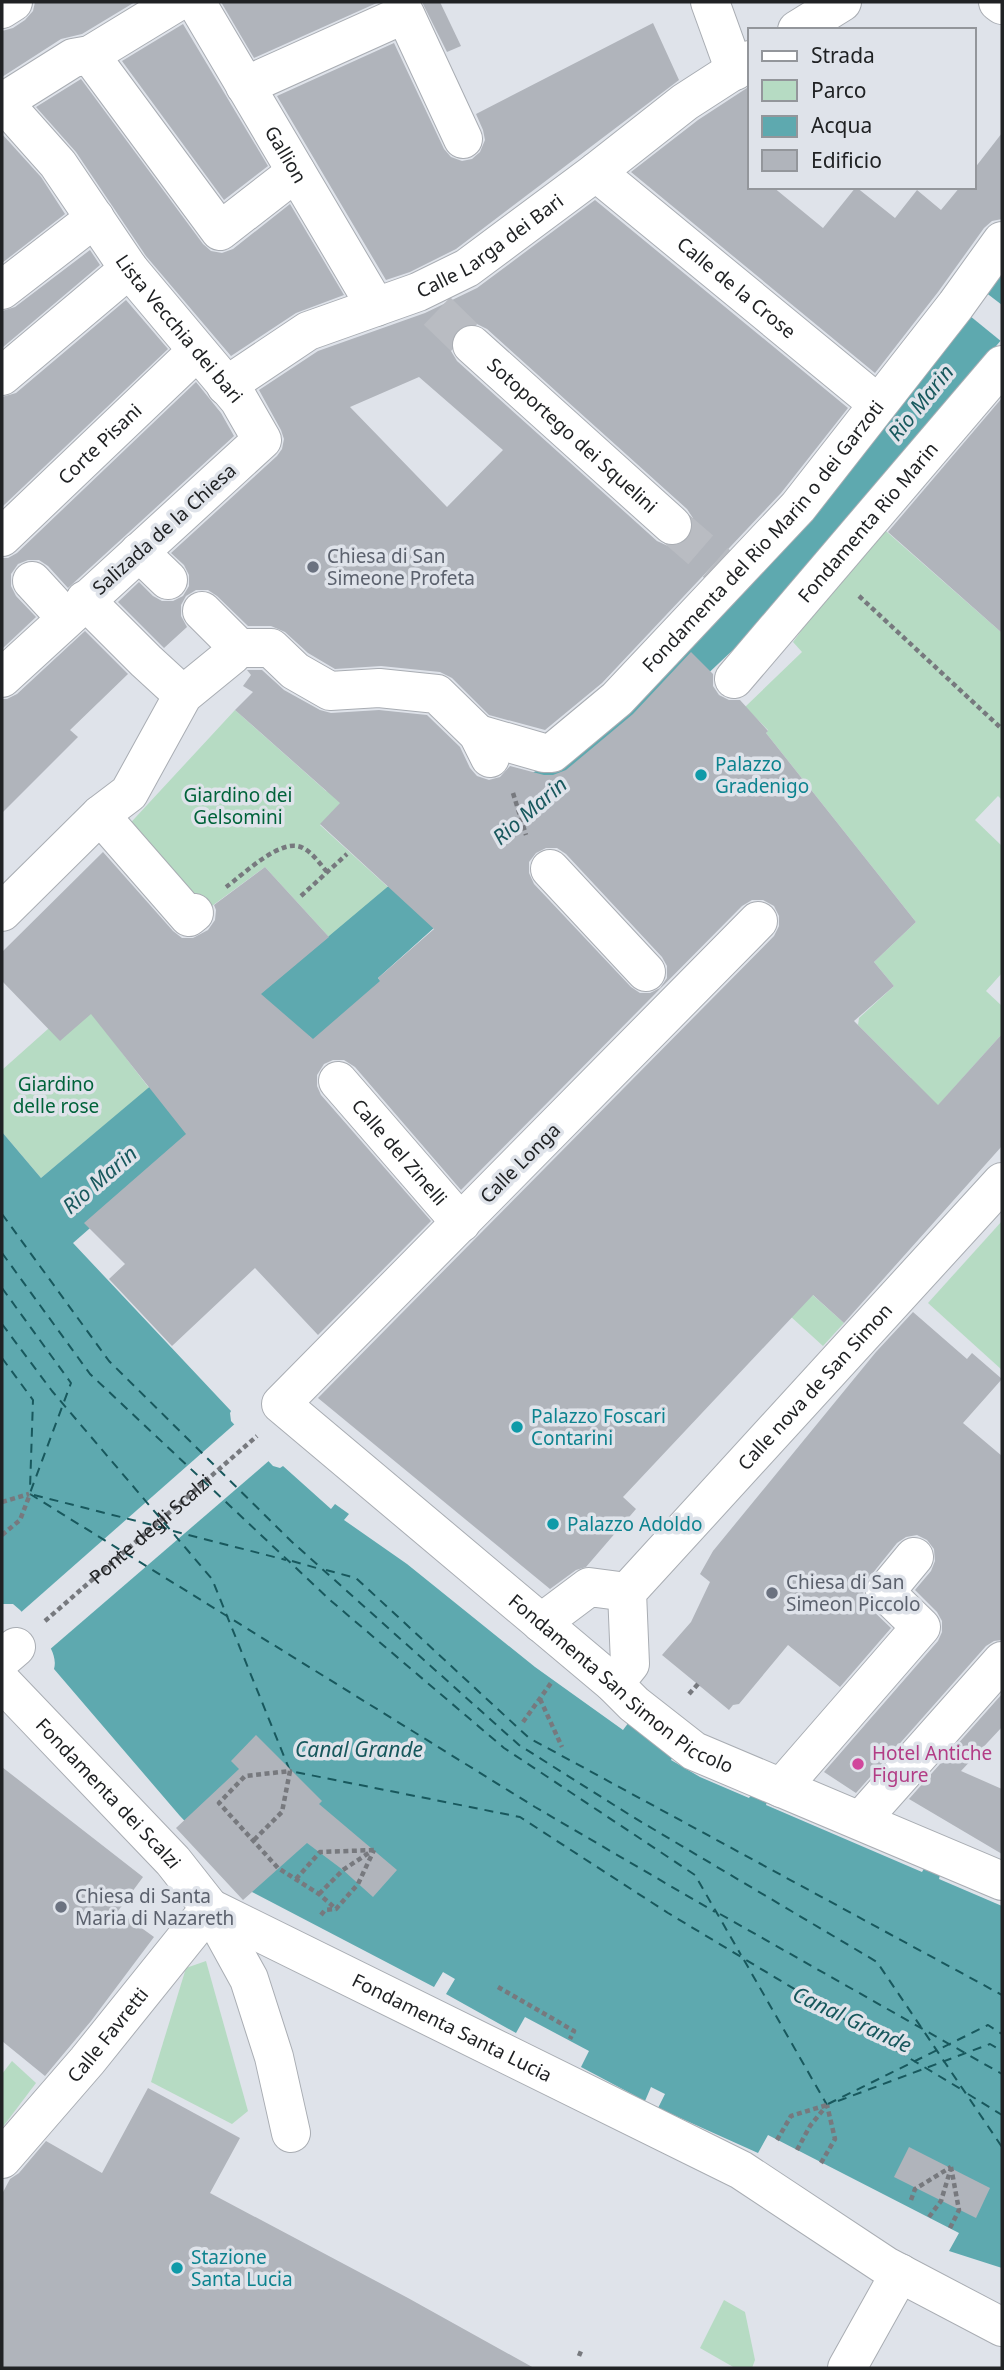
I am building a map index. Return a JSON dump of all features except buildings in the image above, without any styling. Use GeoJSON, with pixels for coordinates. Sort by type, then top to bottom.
{"type":"FeatureCollection","features":[{"type":"Feature","properties":{"kind":"street"},"geometry":{"type":"LineString","coordinates":[[2,9],[13,2]]}},
{"type":"Feature","properties":{"kind":"street"},"geometry":{"type":"LineString","coordinates":[[6,112],[73,58],[90,55],[177,2]]}},
{"type":"Feature","properties":{"kind":"street","name":"Gallion"},"geometry":{"type":"LineString","coordinates":[[196,2],[376,307]]}},
{"type":"Feature","properties":{"kind":"street"},"geometry":{"type":"LineString","coordinates":[[710,2],[743,66]]}},
{"type":"Feature","properties":{"kind":"street"},"geometry":{"type":"LineString","coordinates":[[800,28],[842,2]]}},
{"type":"Feature","properties":{"kind":"street"},"geometry":{"type":"LineString","coordinates":[[245,86],[405,14],[463,139]]}},
{"type":"Feature","properties":{"kind":"street"},"geometry":{"type":"LineString","coordinates":[[90,55],[220,231],[296,172]]}},
{"type":"Feature","properties":{"kind":"street","name":"Calle Larga dei Bari"},"geometry":{"type":"LineString","coordinates":[[226,386],[308,331],[376,307],[425,299],[596,172],[684,102],[743,66]]}},
{"type":"Feature","properties":{"kind":"street","name":"Lista Vecchia dei bari"},"geometry":{"type":"LineString","coordinates":[[6,112],[58,164],[129,269],[239,400],[262,440]]}},
{"type":"Feature","properties":{"kind":"street","name":"Calle de la Crose"},"geometry":{"type":"LineString","coordinates":[[596,172],[878,404]]}},
{"type":"Feature","properties":{"kind":"street"},"geometry":{"type":"LineString","coordinates":[[2,290],[95,218]]}},
{"type":"Feature","properties":{"kind":"street","name":"Fondamenta del Rio Marin o dei Garzoti"},"geometry":{"type":"LineString","coordinates":[[202,611],[239,648],[271,648],[295,671],[330,691],[379,688],[437,694],[486,750],[552,754],[617,699],[728,574],[798,507],[1002,241]]}},
{"type":"Feature","properties":{"kind":"street"},"geometry":{"type":"LineString","coordinates":[[2,376],[129,269]]}},
{"type":"Feature","properties":{"kind":"street","name":"Sotoportego dei Squelini"},"geometry":{"type":"LineString","coordinates":[[472,345],[672,525]]}},
{"type":"Feature","properties":{"kind":"street","name":"Corte Pisani"},"geometry":{"type":"LineString","coordinates":[[2,537],[197,351]]}},
{"type":"Feature","properties":{"kind":"street","name":"Fondamenta Rio Marin"},"geometry":{"type":"LineString","coordinates":[[734,679],[1002,365]]}},
{"type":"Feature","properties":{"kind":"street","name":"Salizada de la Chiesa"},"geometry":{"type":"LineString","coordinates":[[2,678],[262,440]]}},
{"type":"Feature","properties":{"kind":"street"},"geometry":{"type":"LineString","coordinates":[[139,552],[169,580]]}},
{"type":"Feature","properties":{"kind":"street"},"geometry":{"type":"LineString","coordinates":[[2,912],[124,806],[216,675],[146,661],[32,581]]}},
{"type":"Feature","properties":{"kind":"street"},"geometry":{"type":"LineString","coordinates":[[124,806],[192,915]]}},
{"type":"Feature","properties":{"kind":"street"},"geometry":{"type":"LineString","coordinates":[[550,869],[661,989]]}},
{"type":"Feature","properties":{"kind":"street","name":"Calle Longa"},"geometry":{"type":"LineString","coordinates":[[275,1418],[461,1223],[661,989],[758,921]]}},
{"type":"Feature","properties":{"kind":"street","name":"Calle del Zinelli"},"geometry":{"type":"LineString","coordinates":[[338,1082],[461,1223]]}},
{"type":"Feature","properties":{"kind":"street","name":"Calle nova de San Simon"},"geometry":{"type":"LineString","coordinates":[[627,1592],[1002,1182]]}},
{"type":"Feature","properties":{"kind":"street","name":"Fondamenta San Simon Piccolo"},"geometry":{"type":"LineString","coordinates":[[275,1418],[541,1623],[634,1704],[668,1720],[694,1751],[1002,1881]]}},
{"type":"Feature","properties":{"kind":"street"},"geometry":{"type":"LineString","coordinates":[[780,1788],[921,1626],[885,1591],[914,1557]]}},
{"type":"Feature","properties":{"kind":"street"},"geometry":{"type":"LineString","coordinates":[[541,1623],[589,1587],[627,1592],[630,1664],[614,1684]]}},
{"type":"Feature","properties":{"kind":"street"},"geometry":{"type":"LineString","coordinates":[[861,1820],[1002,1661]]}},
{"type":"Feature","properties":{"kind":"street","name":"Fondamenta dei Scalzi"},"geometry":{"type":"LineString","coordinates":[[2,1682],[173,1861],[209,1908]]}},
{"type":"Feature","properties":{"kind":"street"},"geometry":{"type":"LineString","coordinates":[[209,1908],[249,1979],[274,2057],[291,2133]]}},
{"type":"Feature","properties":{"kind":"street","name":"Calle Favretti"},"geometry":{"type":"LineString","coordinates":[[2,2159],[87,2061],[209,1908]]}},
{"type":"Feature","properties":{"kind":"street","name":"Fondamenta Santa Lucia"},"geometry":{"type":"LineString","coordinates":[[209,1908],[740,2170],[886,2266],[1002,2327]]}},
{"type":"Feature","properties":{"kind":"street"},"geometry":{"type":"LineString","coordinates":[[846,2368],[900,2273]]}},
{"type":"Feature","properties":{"kind":"path"},"geometry":{"type":"LineString","coordinates":[[853,590],[1002,729]]}},
{"type":"Feature","properties":{"kind":"path"},"geometry":{"type":"LineString","coordinates":[[192,915],[283,846],[300,846],[306,849],[327,872]]}},
{"type":"Feature","properties":{"kind":"path"},"geometry":{"type":"LineString","coordinates":[[301,896],[346,854]]}},
{"type":"Feature","properties":{"kind":"path","name":"Ponte degli Scalzi"},"geometry":{"type":"LineString","coordinates":[[48,1619],[275,1418]]}},
{"type":"Feature","properties":{"kind":"path"},"geometry":{"type":"LineString","coordinates":[[2,1502],[30,1494],[20,1520],[2,1535]]}},
{"type":"Feature","properties":{"kind":"path"},"geometry":{"type":"LineString","coordinates":[[523,1722],[553,1679]]}},
{"type":"Feature","properties":{"kind":"path"},"geometry":{"type":"LineString","coordinates":[[540,1699],[562,1747]]}},
{"type":"Feature","properties":{"kind":"path"},"geometry":{"type":"LineString","coordinates":[[254,1840],[282,1812],[290,1771],[245,1776],[219,1803],[278,1868],[319,1894],[336,1909]]}},
{"type":"Feature","properties":{"kind":"path"},"geometry":{"type":"LineString","coordinates":[[295,1879],[320,1852],[374,1850]]}},
{"type":"Feature","properties":{"kind":"path"},"geometry":{"type":"LineString","coordinates":[[319,1894],[343,1870],[374,1850]]}},
{"type":"Feature","properties":{"kind":"path"},"geometry":{"type":"LineString","coordinates":[[320,1917],[325,1910],[336,1909],[358,1884],[374,1850]]}},
{"type":"Feature","properties":{"kind":"path"},"geometry":{"type":"LineString","coordinates":[[498,1987],[574,2031],[569,2040]]}},
{"type":"Feature","properties":{"kind":"path"},"geometry":{"type":"LineString","coordinates":[[777,2140],[791,2116],[827,2105]]}},
{"type":"Feature","properties":{"kind":"path"},"geometry":{"type":"LineString","coordinates":[[797,2150],[810,2126],[827,2105]]}},
{"type":"Feature","properties":{"kind":"path"},"geometry":{"type":"LineString","coordinates":[[821,2163],[835,2139],[827,2105]]}},
{"type":"Feature","properties":{"kind":"path"},"geometry":{"type":"LineString","coordinates":[[911,2200],[915,2189],[951,2167]]}},
{"type":"Feature","properties":{"kind":"path"},"geometry":{"type":"LineString","coordinates":[[929,2217],[941,2201],[951,2167]]}},
{"type":"Feature","properties":{"kind":"path"},"geometry":{"type":"LineString","coordinates":[[950,2228],[959,2210],[951,2167]]}},
{"type":"Feature","properties":{"kind":"green space"},"geometry":{"type":"Polygon","coordinates":[[[879,525],[1002,633],[1002,800],[998,796],[975,820],[1002,846],[1002,973],[986,991],[1002,1006],[1002,1034],[788,1273],[844,1323],[823,1346],[744,1274],[911,1078],[858,1025],[859,1018],[894,986],[874,962],[916,922],[766,733],[768,730],[745,707],[802,652],[793,642],[879,525]]]}},
{"type":"Feature","properties":{"kind":"green space","name":"Giardino dei Gelsomini"},"geometry":{"type":"Polygon","coordinates":[[[235,710],[326,791],[347,796],[320,825],[389,888],[329,937],[265,867],[197,917],[123,831],[235,710]]]}},
{"type":"Feature","properties":{"kind":"green space","name":"Giardino delle rose"},"geometry":{"type":"Polygon","coordinates":[[[95,1011],[119,1049],[149,1088],[41,1178],[2,1132],[2,1070],[48,1029],[95,1011]]]}},
{"type":"Feature","properties":{"kind":"green space"},"geometry":{"type":"Polygon","coordinates":[[[1002,1221],[1002,1370],[928,1303],[1002,1221]]]}},
{"type":"Feature","properties":{"kind":"green space"},"geometry":{"type":"Polygon","coordinates":[[[206,1961],[248,2111],[232,2124],[151,2082],[186,1968],[206,1961]]]}},
{"type":"Feature","properties":{"kind":"green space"},"geometry":{"type":"Polygon","coordinates":[[[12,2061],[36,2083],[2,2128],[2,2074],[12,2061]]]}},
{"type":"Feature","properties":{"kind":"green space"},"geometry":{"type":"Polygon","coordinates":[[[724,2300],[745,2312],[755,2360],[752,2368],[735,2368],[700,2348],[724,2300]]]}},
{"type":"Feature","properties":{"kind":"water","name":"Canal Grande"},"geometry":{"type":"Polygon","coordinates":[[[1002,258],[1002,339],[771,614],[531,841],[378,978],[386,988],[320,1046],[309,1036],[73,1243],[231,1411],[231,1421],[273,1466],[283,1466],[331,1509],[335,1504],[349,1514],[344,1520],[407,1564],[535,1667],[623,1730],[629,1722],[675,1753],[671,1760],[700,1777],[749,1798],[753,1792],[768,1798],[766,1805],[922,1872],[926,1865],[941,1871],[939,1879],[1002,1906],[1002,2268],[949,2251],[959,2233],[768,2135],[758,2153],[658,2108],[665,2094],[651,2087],[645,2101],[581,2067],[589,2051],[525,2017],[516,2033],[446,1994],[455,1979],[443,1972],[434,1987],[252,1892],[180,1816],[54,1669],[53,1653],[38,1630],[13,1604],[2,1604],[2,1132],[41,1178],[504,789],[557,759],[1002,258]]]}},
{"type":"Feature","properties":{"kind":"pier"},"geometry":{"type":"Polygon","coordinates":[[[976,285],[1002,305],[1002,342],[959,307],[976,285]]]}},
{"type":"Feature","properties":{"kind":"pier"},"geometry":{"type":"Polygon","coordinates":[[[237,1422],[271,1459],[48,1651],[19,1614],[237,1422]]]}},
{"type":"Feature","properties":{"kind":"ferry route"},"geometry":{"type":"LineString","coordinates":[[2,1214],[109,1361],[291,1541],[519,1745],[633,1817],[877,1962],[1002,2147]]}},
{"type":"Feature","properties":{"kind":"ferry route"},"geometry":{"type":"LineString","coordinates":[[2,1253],[90,1374],[330,1600],[504,1748],[695,1875],[741,1955]]}},
{"type":"Feature","properties":{"kind":"ferry route"},"geometry":{"type":"LineString","coordinates":[[2,1288],[71,1383],[30,1493]]}},
{"type":"Feature","properties":{"kind":"ferry route"},"geometry":{"type":"LineString","coordinates":[[2,1324],[52,1391],[212,1579],[290,1771],[520,1817],[668,1913],[964,2091]]}},
{"type":"Feature","properties":{"kind":"ferry route"},"geometry":{"type":"LineString","coordinates":[[2,1358],[33,1400],[30,1489]]}},
{"type":"Feature","properties":{"kind":"ferry route"},"geometry":{"type":"LineString","coordinates":[[30,1494],[535,1807],[715,1912]]}},
{"type":"Feature","properties":{"kind":"ferry route"},"geometry":{"type":"LineString","coordinates":[[34,1495],[168,1529]]}},
{"type":"Feature","properties":{"kind":"ferry route"},"geometry":{"type":"LineString","coordinates":[[173,1531],[286,1560]]}},
{"type":"Feature","properties":{"kind":"ferry route"},"geometry":{"type":"LineString","coordinates":[[292,1561],[320,1569]]}},
{"type":"Feature","properties":{"kind":"ferry route"},"geometry":{"type":"LineString","coordinates":[[326,1570],[356,1578],[529,1738],[1002,1995]]}},
{"type":"Feature","properties":{"kind":"ferry route"},"geometry":{"type":"LineString","coordinates":[[720,1914],[1002,2074]]}},
{"type":"Feature","properties":{"kind":"ferry route"},"geometry":{"type":"LineString","coordinates":[[744,1960],[827,2105]]}},
{"type":"Feature","properties":{"kind":"ferry route"},"geometry":{"type":"LineString","coordinates":[[828,2104],[988,2025],[1002,2034]]}},
{"type":"Feature","properties":{"kind":"ferry route"},"geometry":{"type":"LineString","coordinates":[[838,2101],[990,2044],[1002,2051]]}},
{"type":"Feature","properties":{"kind":"ferry route"},"geometry":{"type":"LineString","coordinates":[[968,2094],[1002,2115]]}},
{"type":"Feature","properties":{"kind":"tunnel"},"geometry":{"type":"LineString","coordinates":[[437,311],[472,345]]}},
{"type":"Feature","properties":{"kind":"tunnel"},"geometry":{"type":"LineString","coordinates":[[672,525],[724,570]]}},
{"type":"Feature","properties":{"kind":"place","name":"Chiesa di San Simeone Profeta"},"geometry":{"type":"Point","coordinates":[313,567]}},
{"type":"Feature","properties":{"kind":"place","name":"Palazzo Gradenigo"},"geometry":{"type":"Point","coordinates":[701,775]}},
{"type":"Feature","properties":{"kind":"place","name":"Palazzo Foscari Contarini"},"geometry":{"type":"Point","coordinates":[517,1427]}},
{"type":"Feature","properties":{"kind":"place","name":"Palazzo Adoldo"},"geometry":{"type":"Point","coordinates":[553,1524]}},
{"type":"Feature","properties":{"kind":"place","name":"Chiesa di San Simeon Piccolo"},"geometry":{"type":"Point","coordinates":[772,1593]}},
{"type":"Feature","properties":{"kind":"place","name":"Hotel Antiche Figure"},"geometry":{"type":"Point","coordinates":[858,1764]}},
{"type":"Feature","properties":{"kind":"place","name":"Chiesa di Santa Maria di Nazareth"},"geometry":{"type":"Point","coordinates":[61,1907]}},
{"type":"Feature","properties":{"kind":"place","name":"Stazione Santa Lucia"},"geometry":{"type":"Point","coordinates":[177,2268]}},
{"type":"Feature","properties":{"kind":"water label","name":"Rio Marin"},"geometry":{"type":"Point","coordinates":[921,403]}},
{"type":"Feature","properties":{"kind":"water label","name":"Rio Marin"},"geometry":{"type":"Point","coordinates":[530,811]}},
{"type":"Feature","properties":{"kind":"water label","name":"Rio Marin"},"geometry":{"type":"Point","coordinates":[100,1180]}}]}
